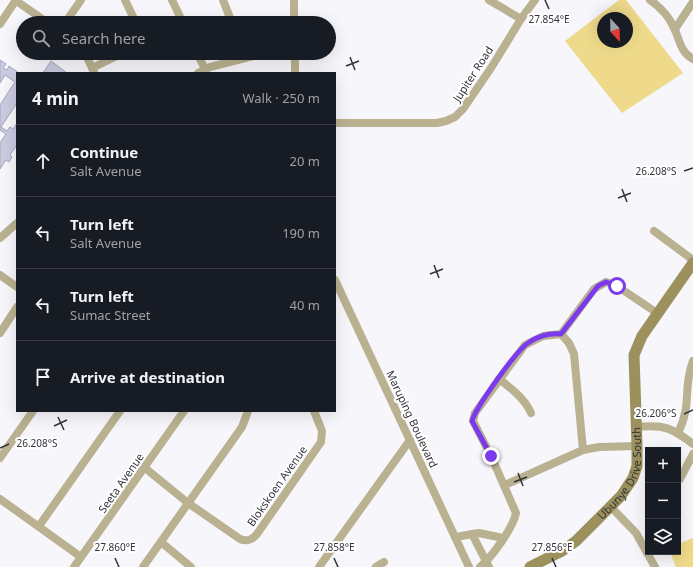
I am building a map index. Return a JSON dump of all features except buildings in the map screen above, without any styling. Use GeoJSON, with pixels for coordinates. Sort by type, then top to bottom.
{"type":"FeatureCollection","features":[{"type":"Feature","properties":{"kind":"street"},"geometry":{"type":"LineString","coordinates":[[0,24],[16,0],[38,16]]}},
{"type":"Feature","properties":{"kind":"street"},"geometry":{"type":"LineString","coordinates":[[70,16],[81,0]]}},
{"type":"Feature","properties":{"kind":"street"},"geometry":{"type":"LineString","coordinates":[[125,0],[133,16]]}},
{"type":"Feature","properties":{"kind":"street"},"geometry":{"type":"LineString","coordinates":[[172,0],[180,16]]}},
{"type":"Feature","properties":{"kind":"street"},"geometry":{"type":"LineString","coordinates":[[223,0],[229,16]]}},
{"type":"Feature","properties":{"kind":"street"},"geometry":{"type":"LineString","coordinates":[[294,0],[294,16]]}},
{"type":"Feature","properties":{"kind":"street"},"geometry":{"type":"LineString","coordinates":[[489,0],[521,19]]}},
{"type":"Feature","properties":{"kind":"street","name":"Jupiter Road"},"geometry":{"type":"LineString","coordinates":[[336,123],[437,123],[456,117],[471,99],[521,19],[535,0]]}},
{"type":"Feature","properties":{"kind":"street"},"geometry":{"type":"LineString","coordinates":[[650,0],[666,15],[675,29],[682,50],[693,59]]}},
{"type":"Feature","properties":{"kind":"street"},"geometry":{"type":"LineString","coordinates":[[675,29],[693,2]]}},
{"type":"Feature","properties":{"kind":"street"},"geometry":{"type":"LineString","coordinates":[[88,60],[93,71],[111,60]]}},
{"type":"Feature","properties":{"kind":"street"},"geometry":{"type":"LineString","coordinates":[[199,60],[201,71],[232,60]]}},
{"type":"Feature","properties":{"kind":"street"},"geometry":{"type":"LineString","coordinates":[[295,60],[295,72]]}},
{"type":"Feature","properties":{"kind":"street"},"geometry":{"type":"LineString","coordinates":[[0,238],[16,224]]}},
{"type":"Feature","properties":{"kind":"street"},"geometry":{"type":"LineString","coordinates":[[654,232],[693,262]]}},
{"type":"Feature","properties":{"kind":"street","name":"Ubunye Drive South"},"geometry":{"type":"LineString","coordinates":[[530,567],[569,546],[611,507],[633,478],[637,466],[634,355],[639,342],[657,313],[693,262]]}},
{"type":"Feature","properties":{"kind":"street"},"geometry":{"type":"LineString","coordinates":[[0,275],[16,286]]}},
{"type":"Feature","properties":{"kind":"street","name":"Maruping Boulevard"},"geometry":{"type":"LineString","coordinates":[[336,282],[469,567]]}},
{"type":"Feature","properties":{"kind":"street"},"geometry":{"type":"LineString","coordinates":[[485,565],[515,518],[515,507],[472,421],[474,413],[522,349],[530,341],[543,336],[561,334],[594,289],[606,282],[617,286],[657,313]]}},
{"type":"Feature","properties":{"kind":"street"},"geometry":{"type":"LineString","coordinates":[[0,333],[16,309]]}},
{"type":"Feature","properties":{"kind":"street"},"geometry":{"type":"LineString","coordinates":[[561,334],[569,344],[574,354],[582,450]]}},
{"type":"Feature","properties":{"kind":"street"},"geometry":{"type":"LineString","coordinates":[[678,433],[690,410],[690,370],[693,360]]}},
{"type":"Feature","properties":{"kind":"street"},"geometry":{"type":"LineString","coordinates":[[499,379],[528,406],[531,413]]}},
{"type":"Feature","properties":{"kind":"street"},"geometry":{"type":"LineString","coordinates":[[0,458],[32,412]]}},
{"type":"Feature","properties":{"kind":"street"},"geometry":{"type":"LineString","coordinates":[[38,526],[119,412]]}},
{"type":"Feature","properties":{"kind":"street","name":"Seeta Avenue"},"geometry":{"type":"LineString","coordinates":[[74,567],[183,412]]}},
{"type":"Feature","properties":{"kind":"street"},"geometry":{"type":"LineString","coordinates":[[142,567],[242,427],[248,412]]}},
{"type":"Feature","properties":{"kind":"street","name":"Blokskoen Avenue"},"geometry":{"type":"LineString","coordinates":[[145,468],[188,503],[240,539],[248,540],[254,538],[320,442],[322,431],[314,412]]}},
{"type":"Feature","properties":{"kind":"street"},"geometry":{"type":"LineString","coordinates":[[636,427],[661,426],[678,433],[693,444]]}},
{"type":"Feature","properties":{"kind":"street"},"geometry":{"type":"LineString","coordinates":[[319,567],[410,440]]}},
{"type":"Feature","properties":{"kind":"street"},"geometry":{"type":"LineString","coordinates":[[505,485],[582,450],[599,447],[637,446]]}},
{"type":"Feature","properties":{"kind":"street"},"geometry":{"type":"LineString","coordinates":[[681,477],[693,454]]}},
{"type":"Feature","properties":{"kind":"street"},"geometry":{"type":"LineString","coordinates":[[0,499],[81,558]]}},
{"type":"Feature","properties":{"kind":"street"},"geometry":{"type":"LineString","coordinates":[[611,507],[636,533],[655,567]]}},
{"type":"Feature","properties":{"kind":"street"},"geometry":{"type":"LineString","coordinates":[[455,537],[478,533],[502,538]]}},
{"type":"Feature","properties":{"kind":"street"},"geometry":{"type":"LineString","coordinates":[[472,534],[485,565]]}},
{"type":"Feature","properties":{"kind":"street"},"geometry":{"type":"LineString","coordinates":[[160,542],[191,567]]}},
{"type":"Feature","properties":{"kind":"street"},"geometry":{"type":"LineString","coordinates":[[376,567],[384,562]]}},
{"type":"Feature","properties":{"kind":"shaded area"},"geometry":{"type":"Polygon","coordinates":[[[619,0],[626,0],[683,73],[622,113],[565,41],[597,17],[597,48],[633,48],[633,12],[603,12],[619,0]]]}},
{"type":"Feature","properties":{"kind":"shaded area"},"geometry":{"type":"Polygon","coordinates":[[[693,538],[693,567],[676,567],[671,555],[681,555],[681,543],[693,538]]]}},
{"type":"Feature","properties":{"kind":"route"},"geometry":{"type":"LineString","coordinates":[[491,456],[472,421],[474,413],[499,379],[525,345],[530,341],[550,334],[561,334],[594,289],[606,282],[617,286]]}}]}
